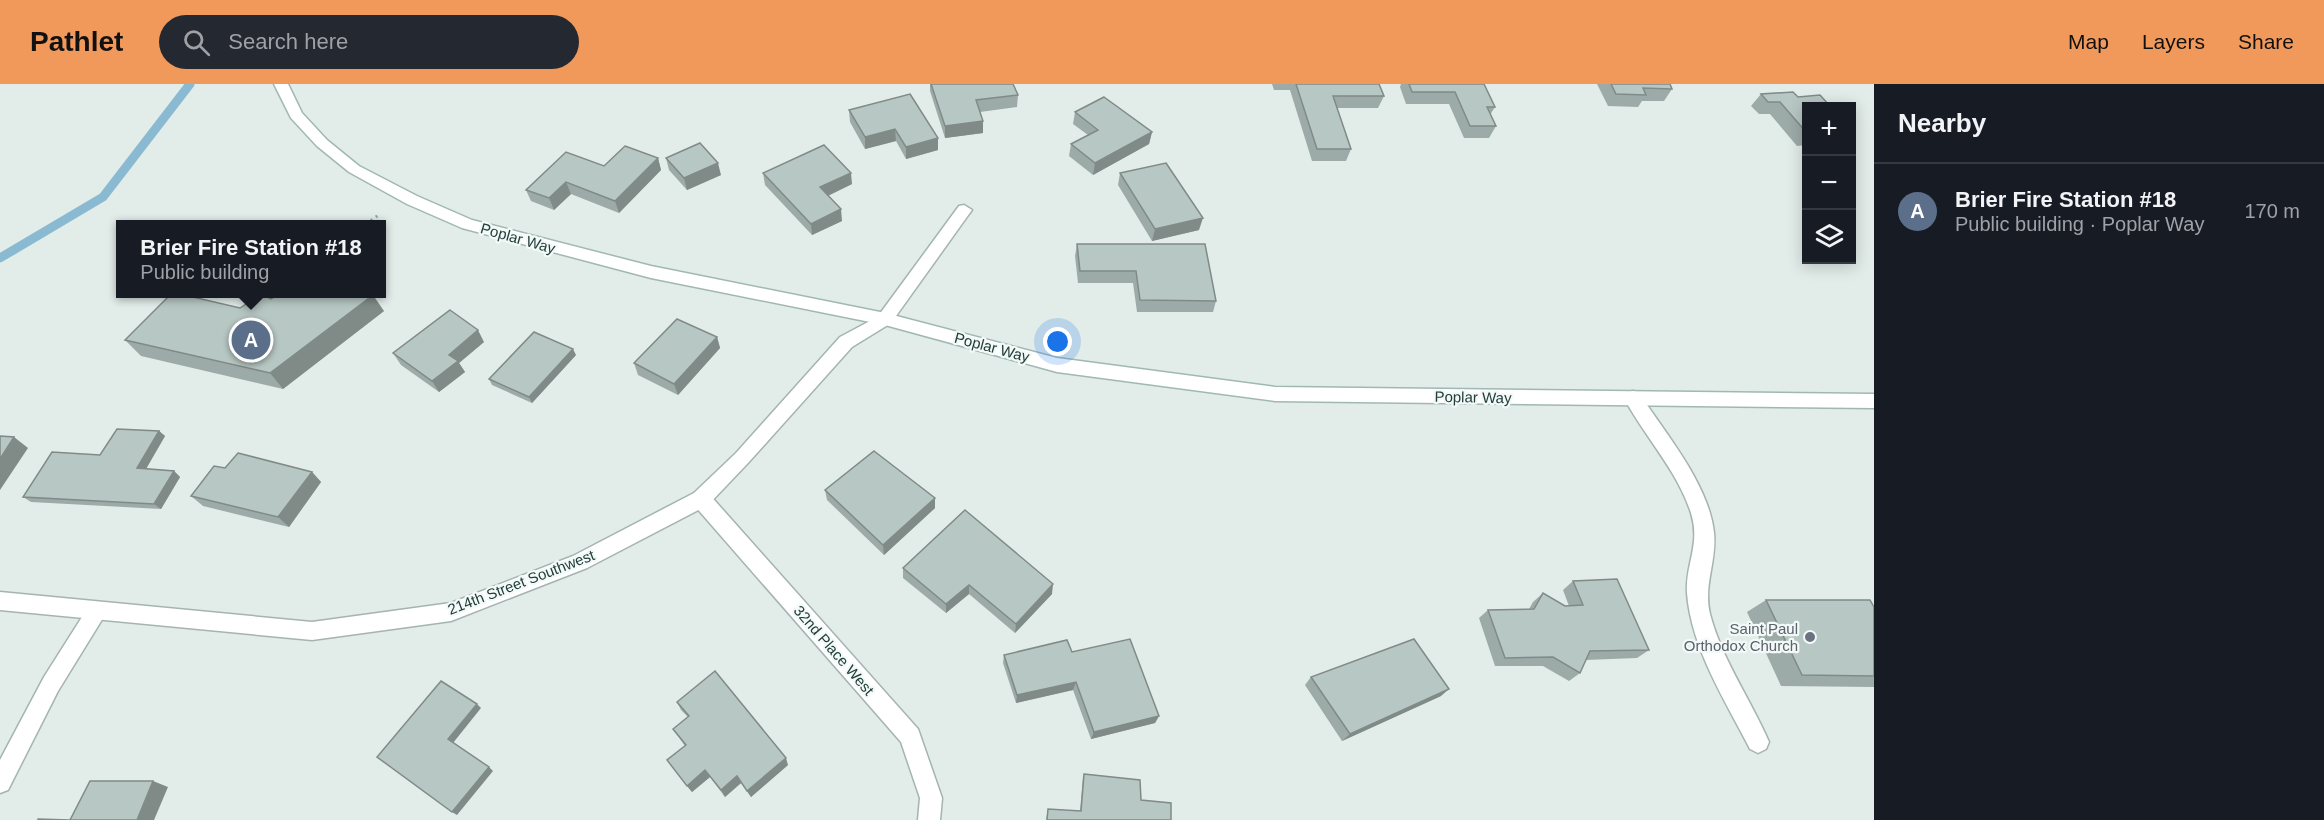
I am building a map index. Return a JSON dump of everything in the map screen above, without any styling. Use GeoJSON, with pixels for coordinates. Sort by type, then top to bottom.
{"type":"FeatureCollection","features":[{"type":"Feature","properties":{"kind":"main road","name":"Poplar Way"},"geometry":{"type":"LineString","coordinates":[[281,84],[296,115],[322,143],[354,169],[412,200],[467,224],[651,272],[885,319],[1057,365],[1275,394],[1874,401]]}},
{"type":"Feature","properties":{"kind":"main road"},"geometry":{"type":"LineString","coordinates":[[885,319],[964,210]]}},
{"type":"Feature","properties":{"kind":"main road","name":"214th Street Southwest"},"geometry":{"type":"LineString","coordinates":[[0,601],[312,631],[451,612],[580,562],[701,499],[742,458],[846,342],[885,319]]}},
{"type":"Feature","properties":{"kind":"main road"},"geometry":{"type":"LineString","coordinates":[[1633,398],[1693,496],[1704,528],[1704,559],[1696,591],[1700,618],[1758,742]]}},
{"type":"Feature","properties":{"kind":"main road","name":"32nd Place West"},"geometry":{"type":"LineString","coordinates":[[701,499],[910,736],[931,798],[929,820]]}},
{"type":"Feature","properties":{"kind":"main road"},"geometry":{"type":"LineString","coordinates":[[0,782],[51,684],[96,612]]}},
{"type":"Feature","properties":{"kind":"path"},"geometry":{"type":"LineString","coordinates":[[372,220],[380,214]]}},
{"type":"Feature","properties":{"kind":"building"},"geometry":{"type":"Polygon","coordinates":[[[931,84],[1013,84],[1018,95],[976,100],[983,121],[945,126],[931,84]]]}},
{"type":"Feature","properties":{"kind":"building"},"geometry":{"type":"Polygon","coordinates":[[[1296,84],[1379,84],[1384,96],[1333,96],[1351,149],[1317,149],[1296,84]]]}},
{"type":"Feature","properties":{"kind":"building"},"geometry":{"type":"Polygon","coordinates":[[[1409,84],[1484,84],[1495,107],[1487,107],[1496,126],[1470,126],[1455,92],[1412,92],[1409,84]]]}},
{"type":"Feature","properties":{"kind":"building"},"geometry":{"type":"Polygon","coordinates":[[[1611,84],[1670,84],[1672,89],[1643,88],[1646,95],[1616,94],[1611,84]]]}},
{"type":"Feature","properties":{"kind":"building"},"geometry":{"type":"Polygon","coordinates":[[[1793,92],[1798,97],[1820,95],[1826,102],[1802,102],[1802,127],[1780,102],[1768,102],[1761,94],[1793,92]]]}},
{"type":"Feature","properties":{"kind":"building"},"geometry":{"type":"Polygon","coordinates":[[[910,94],[938,138],[906,147],[895,129],[865,137],[849,110],[910,94]]]}},
{"type":"Feature","properties":{"kind":"building"},"geometry":{"type":"Polygon","coordinates":[[[1104,97],[1152,132],[1095,163],[1071,144],[1098,130],[1075,112],[1104,97]]]}},
{"type":"Feature","properties":{"kind":"building"},"geometry":{"type":"Polygon","coordinates":[[[700,143],[718,163],[684,178],[666,158],[700,143]]]}},
{"type":"Feature","properties":{"kind":"building"},"geometry":{"type":"Polygon","coordinates":[[[824,145],[851,173],[820,187],[841,209],[811,224],[763,173],[824,145]]]}},
{"type":"Feature","properties":{"kind":"building"},"geometry":{"type":"Polygon","coordinates":[[[625,146],[658,158],[615,201],[566,182],[549,198],[526,190],[566,152],[604,166],[625,146]]]}},
{"type":"Feature","properties":{"kind":"building"},"geometry":{"type":"Polygon","coordinates":[[[1166,163],[1203,218],[1155,229],[1120,173],[1166,163]]]}},
{"type":"Feature","properties":{"kind":"building"},"geometry":{"type":"Polygon","coordinates":[[[1077,244],[1205,244],[1216,301],[1140,300],[1136,271],[1080,271],[1077,244]]]}},
{"type":"Feature","properties":{"kind":"building"},"geometry":{"type":"Polygon","coordinates":[[[167,298],[197,298],[240,308],[255,298],[369,298],[270,373],[125,340],[167,298]]]}},
{"type":"Feature","properties":{"kind":"building"},"geometry":{"type":"Polygon","coordinates":[[[450,310],[478,330],[449,355],[458,361],[432,381],[393,353],[450,310]]]}},
{"type":"Feature","properties":{"kind":"building"},"geometry":{"type":"Polygon","coordinates":[[[677,319],[717,337],[674,384],[634,363],[677,319]]]}},
{"type":"Feature","properties":{"kind":"building"},"geometry":{"type":"Polygon","coordinates":[[[534,332],[573,349],[529,397],[489,379],[534,332]]]}},
{"type":"Feature","properties":{"kind":"building"},"geometry":{"type":"Polygon","coordinates":[[[117,429],[159,431],[137,468],[174,471],[154,504],[23,497],[52,452],[100,455],[117,429]]]}},
{"type":"Feature","properties":{"kind":"building"},"geometry":{"type":"Polygon","coordinates":[[[0,436],[14,437],[0,459],[0,436]]]}},
{"type":"Feature","properties":{"kind":"building"},"geometry":{"type":"Polygon","coordinates":[[[874,451],[935,498],[883,545],[825,490],[874,451]]]}},
{"type":"Feature","properties":{"kind":"building"},"geometry":{"type":"Polygon","coordinates":[[[238,453],[312,472],[278,517],[191,496],[214,466],[225,468],[238,453]]]}},
{"type":"Feature","properties":{"kind":"building"},"geometry":{"type":"Polygon","coordinates":[[[965,510],[1053,584],[1016,624],[969,585],[946,604],[903,568],[965,510]]]}},
{"type":"Feature","properties":{"kind":"building"},"geometry":{"type":"Polygon","coordinates":[[[1617,579],[1649,650],[1590,651],[1580,673],[1553,657],[1505,658],[1488,610],[1534,609],[1543,593],[1565,606],[1583,605],[1573,581],[1617,579]]]}},
{"type":"Feature","properties":{"kind":"building","name":"Saint Paul Orthodox Church"},"geometry":{"type":"Polygon","coordinates":[[[1766,600],[1870,600],[1874,607],[1874,676],[1802,675],[1766,600]]]}},
{"type":"Feature","properties":{"kind":"building"},"geometry":{"type":"Polygon","coordinates":[[[1130,639],[1159,716],[1094,732],[1076,682],[1017,695],[1004,655],[1067,640],[1072,652],[1130,639]]]}},
{"type":"Feature","properties":{"kind":"building"},"geometry":{"type":"Polygon","coordinates":[[[1414,639],[1449,689],[1350,734],[1311,677],[1414,639]]]}},
{"type":"Feature","properties":{"kind":"building"},"geometry":{"type":"Polygon","coordinates":[[[715,671],[786,758],[747,791],[737,776],[721,790],[705,770],[687,786],[667,760],[686,745],[673,729],[689,716],[677,702],[715,671]]]}},
{"type":"Feature","properties":{"kind":"building"},"geometry":{"type":"Polygon","coordinates":[[[441,681],[477,704],[448,739],[489,767],[452,812],[377,757],[441,681]]]}},
{"type":"Feature","properties":{"kind":"building"},"geometry":{"type":"Polygon","coordinates":[[[1084,774],[1140,780],[1141,800],[1171,803],[1171,820],[1047,820],[1048,809],[1081,811],[1084,774]]]}},
{"type":"Feature","properties":{"kind":"building"},"geometry":{"type":"Polygon","coordinates":[[[90,781],[153,781],[137,820],[70,820],[90,781]]]}},
{"type":"Feature","properties":{"kind":"waterway"},"geometry":{"type":"LineString","coordinates":[[0,258],[103,197],[190,84]]}},
{"type":"Feature","properties":{"kind":"place","name":"Brier Fire Station #18"},"geometry":{"type":"Point","coordinates":[251,340]}},
{"type":"Feature","properties":{"kind":"place","name":"Saint Paul Orthodox Church"},"geometry":{"type":"Point","coordinates":[1810,637]}}]}
